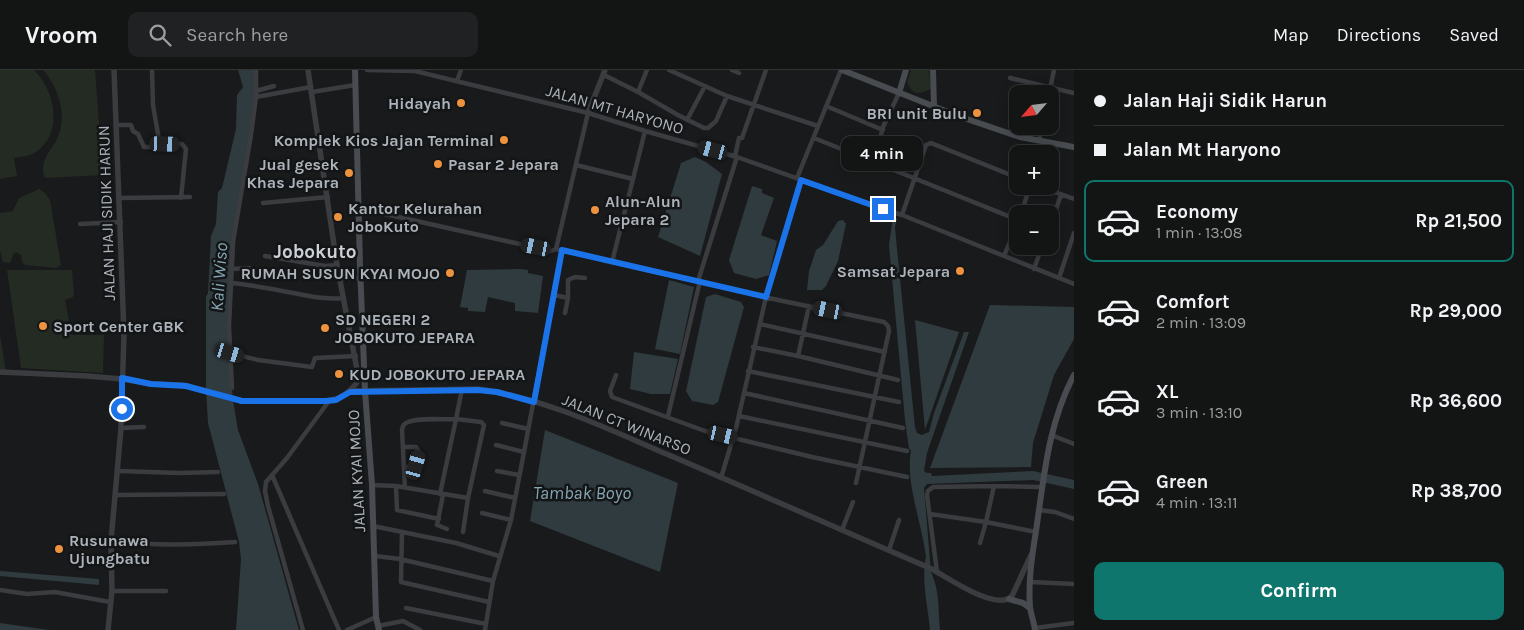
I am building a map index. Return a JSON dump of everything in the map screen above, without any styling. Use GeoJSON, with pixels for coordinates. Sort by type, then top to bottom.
{"type":"FeatureCollection","features":[{"type":"Feature","properties":{"kind":"main road","name":"JALAN KYAI MOJO"},"geometry":{"type":"LineString","coordinates":[[355,70],[364,369],[372,485],[376,617],[378,628]]}},
{"type":"Feature","properties":{"kind":"main road"},"geometry":{"type":"LineString","coordinates":[[841,70],[1020,138],[1074,147]]}},
{"type":"Feature","properties":{"kind":"main road"},"geometry":{"type":"LineString","coordinates":[[898,93],[906,70]]}},
{"type":"Feature","properties":{"kind":"main road"},"geometry":{"type":"LineString","coordinates":[[933,70],[934,106]]}},
{"type":"Feature","properties":{"kind":"main road"},"geometry":{"type":"LineString","coordinates":[[1035,629],[1030,608],[1031,554],[1051,435],[1057,413],[1074,375]]}},
{"type":"Feature","properties":{"kind":"main road"},"geometry":{"type":"LineString","coordinates":[[1009,599],[1030,608]]}},
{"type":"Feature","properties":{"kind":"street","name":"JALAN HAJI SIDIK HARUN"},"geometry":{"type":"LineString","coordinates":[[108,630],[111,592],[111,541],[121,428],[124,334],[114,70]]}},
{"type":"Feature","properties":{"kind":"street"},"geometry":{"type":"LineString","coordinates":[[152,70],[153,106],[159,140],[163,143],[182,144],[186,149],[181,198]]}},
{"type":"Feature","properties":{"kind":"street"},"geometry":{"type":"LineString","coordinates":[[232,388],[230,353],[232,269],[236,220],[248,161],[256,97],[256,70]]}},
{"type":"Feature","properties":{"kind":"street"},"geometry":{"type":"LineString","coordinates":[[308,70],[337,265],[356,356],[359,380]]}},
{"type":"Feature","properties":{"kind":"street","name":"JALAN MT HARYONO"},"geometry":{"type":"LineString","coordinates":[[367,70],[415,71],[588,113],[644,131],[736,156],[902,215],[1074,284]]}},
{"type":"Feature","properties":{"kind":"street"},"geometry":{"type":"LineString","coordinates":[[457,81],[461,70]]}},
{"type":"Feature","properties":{"kind":"street"},"geometry":{"type":"LineString","coordinates":[[638,92],[647,70]]}},
{"type":"Feature","properties":{"kind":"street"},"geometry":{"type":"LineString","coordinates":[[669,70],[727,96],[818,126]]}},
{"type":"Feature","properties":{"kind":"street"},"geometry":{"type":"LineString","coordinates":[[732,70],[739,73]]}},
{"type":"Feature","properties":{"kind":"street"},"geometry":{"type":"LineString","coordinates":[[668,416],[699,281],[736,156],[739,139],[742,138],[766,70]]}},
{"type":"Feature","properties":{"kind":"street"},"geometry":{"type":"LineString","coordinates":[[721,478],[734,437],[753,347],[799,179],[841,70]]}},
{"type":"Feature","properties":{"kind":"street"},"geometry":{"type":"LineString","coordinates":[[1051,85],[1054,70]]}},
{"type":"Feature","properties":{"kind":"street"},"geometry":{"type":"LineString","coordinates":[[556,249],[588,113],[604,72],[704,128],[708,128],[716,121],[727,96]]}},
{"type":"Feature","properties":{"kind":"street"},"geometry":{"type":"LineString","coordinates":[[1010,78],[1032,85]]}},
{"type":"Feature","properties":{"kind":"street"},"geometry":{"type":"LineString","coordinates":[[256,97],[355,85]]}},
{"type":"Feature","properties":{"kind":"street"},"geometry":{"type":"LineString","coordinates":[[256,91],[274,86]]}},
{"type":"Feature","properties":{"kind":"street"},"geometry":{"type":"LineString","coordinates":[[688,120],[704,86]]}},
{"type":"Feature","properties":{"kind":"street"},"geometry":{"type":"LineString","coordinates":[[1059,92],[1074,93]]}},
{"type":"Feature","properties":{"kind":"street"},"geometry":{"type":"LineString","coordinates":[[874,162],[883,130],[898,93]]}},
{"type":"Feature","properties":{"kind":"street"},"geometry":{"type":"LineString","coordinates":[[826,106],[883,130]]}},
{"type":"Feature","properties":{"kind":"street"},"geometry":{"type":"LineString","coordinates":[[117,125],[131,125],[133,131],[138,134],[142,146],[154,148]]}},
{"type":"Feature","properties":{"kind":"street"},"geometry":{"type":"LineString","coordinates":[[612,262],[644,131]]}},
{"type":"Feature","properties":{"kind":"street"},"geometry":{"type":"LineString","coordinates":[[1039,141],[1040,135]]}},
{"type":"Feature","properties":{"kind":"street"},"geometry":{"type":"LineString","coordinates":[[814,138],[1009,217]]}},
{"type":"Feature","properties":{"kind":"street"},"geometry":{"type":"LineString","coordinates":[[880,140],[895,144]]}},
{"type":"Feature","properties":{"kind":"street"},"geometry":{"type":"LineString","coordinates":[[901,142],[924,151]]}},
{"type":"Feature","properties":{"kind":"street"},"geometry":{"type":"LineString","coordinates":[[902,215],[926,145],[931,143],[1009,174]]}},
{"type":"Feature","properties":{"kind":"street"},"geometry":{"type":"LineString","coordinates":[[576,165],[633,178]]}},
{"type":"Feature","properties":{"kind":"street"},"geometry":{"type":"LineString","coordinates":[[1057,205],[1061,194],[1074,199]]}},
{"type":"Feature","properties":{"kind":"street"},"geometry":{"type":"LineString","coordinates":[[263,203],[328,197]]}},
{"type":"Feature","properties":{"kind":"street"},"geometry":{"type":"LineString","coordinates":[[120,198],[190,198]]}},
{"type":"Feature","properties":{"kind":"street"},"geometry":{"type":"LineString","coordinates":[[358,208],[551,251],[556,249],[562,250],[884,322],[890,331],[856,484]]}},
{"type":"Feature","properties":{"kind":"street"},"geometry":{"type":"LineString","coordinates":[[80,224],[121,222]]}},
{"type":"Feature","properties":{"kind":"street"},"geometry":{"type":"LineString","coordinates":[[1059,278],[1074,233]]}},
{"type":"Feature","properties":{"kind":"street"},"geometry":{"type":"LineString","coordinates":[[1004,256],[1009,244]]}},
{"type":"Feature","properties":{"kind":"street"},"geometry":{"type":"LineString","coordinates":[[406,608],[486,627],[492,581],[515,498],[562,250]]}},
{"type":"Feature","properties":{"kind":"street"},"geometry":{"type":"LineString","coordinates":[[1034,269],[1039,255]]}},
{"type":"Feature","properties":{"kind":"street"},"geometry":{"type":"LineString","coordinates":[[266,256],[325,266],[337,265]]}},
{"type":"Feature","properties":{"kind":"street"},"geometry":{"type":"LineString","coordinates":[[232,269],[249,268]]}},
{"type":"Feature","properties":{"kind":"street"},"geometry":{"type":"LineString","coordinates":[[565,313],[568,298],[568,280],[575,277],[586,278]]}},
{"type":"Feature","properties":{"kind":"street"},"geometry":{"type":"LineString","coordinates":[[340,279],[362,278]]}},
{"type":"Feature","properties":{"kind":"street"},"geometry":{"type":"LineString","coordinates":[[231,283],[259,286],[319,298],[344,298]]}},
{"type":"Feature","properties":{"kind":"street"},"geometry":{"type":"LineString","coordinates":[[554,295],[568,298]]}},
{"type":"Feature","properties":{"kind":"street"},"geometry":{"type":"LineString","coordinates":[[798,356],[809,306]]}},
{"type":"Feature","properties":{"kind":"street"},"geometry":{"type":"LineString","coordinates":[[760,324],[884,352]]}},
{"type":"Feature","properties":{"kind":"street"},"geometry":{"type":"LineString","coordinates":[[753,347],[898,380]]}},
{"type":"Feature","properties":{"kind":"street"},"geometry":{"type":"LineString","coordinates":[[230,353],[258,360],[312,367],[315,358],[356,356]]}},
{"type":"Feature","properties":{"kind":"street"},"geometry":{"type":"LineString","coordinates":[[0,372],[122,378],[151,384],[186,386],[242,401],[330,401],[350,392],[364,369]]}},
{"type":"Feature","properties":{"kind":"street"},"geometry":{"type":"LineString","coordinates":[[748,371],[875,399],[899,402]]}},
{"type":"Feature","properties":{"kind":"street"},"geometry":{"type":"LineString","coordinates":[[616,374],[610,391],[612,397],[705,431],[907,477]]}},
{"type":"Feature","properties":{"kind":"street"},"geometry":{"type":"LineString","coordinates":[[447,529],[438,526],[442,494],[462,390]]}},
{"type":"Feature","properties":{"kind":"street","name":"JALAN CT WINARSO"},"geometry":{"type":"LineString","coordinates":[[350,392],[462,390],[497,392],[534,402],[622,434],[935,570],[977,594],[1002,601],[1009,599]]}},
{"type":"Feature","properties":{"kind":"street"},"geometry":{"type":"LineString","coordinates":[[744,393],[903,428]]}},
{"type":"Feature","properties":{"kind":"street"},"geometry":{"type":"LineString","coordinates":[[303,630],[266,498],[265,485],[330,401]]}},
{"type":"Feature","properties":{"kind":"street"},"geometry":{"type":"LineString","coordinates":[[739,416],[907,451]]}},
{"type":"Feature","properties":{"kind":"street"},"geometry":{"type":"LineString","coordinates":[[405,488],[402,427],[407,422],[456,419],[482,422],[484,425],[468,498],[463,532]]}},
{"type":"Feature","properties":{"kind":"street"},"geometry":{"type":"LineString","coordinates":[[502,423],[528,429]]}},
{"type":"Feature","properties":{"kind":"street"},"geometry":{"type":"LineString","coordinates":[[121,428],[144,427]]}},
{"type":"Feature","properties":{"kind":"street"},"geometry":{"type":"LineString","coordinates":[[1051,435],[1074,444]]}},
{"type":"Feature","properties":{"kind":"street"},"geometry":{"type":"LineString","coordinates":[[496,445],[524,452]]}},
{"type":"Feature","properties":{"kind":"street"},"geometry":{"type":"LineString","coordinates":[[404,447],[416,448],[420,452],[415,467],[405,467]]}},
{"type":"Feature","properties":{"kind":"street"},"geometry":{"type":"LineString","coordinates":[[497,471],[519,475]]}},
{"type":"Feature","properties":{"kind":"street"},"geometry":{"type":"LineString","coordinates":[[118,472],[218,472]]}},
{"type":"Feature","properties":{"kind":"street"},"geometry":{"type":"LineString","coordinates":[[272,474],[339,630]]}},
{"type":"Feature","properties":{"kind":"street"},"geometry":{"type":"LineString","coordinates":[[372,485],[396,486],[468,498]]}},
{"type":"Feature","properties":{"kind":"street"},"geometry":{"type":"LineString","coordinates":[[396,486],[397,510],[439,520]]}},
{"type":"Feature","properties":{"kind":"street"},"geometry":{"type":"LineString","coordinates":[[980,543],[994,486]]}},
{"type":"Feature","properties":{"kind":"street"},"geometry":{"type":"LineString","coordinates":[[935,570],[927,496],[928,491],[933,487],[1042,486]]}},
{"type":"Feature","properties":{"kind":"street"},"geometry":{"type":"LineString","coordinates":[[485,491],[515,498]]}},
{"type":"Feature","properties":{"kind":"street"},"geometry":{"type":"LineString","coordinates":[[115,495],[224,494]]}},
{"type":"Feature","properties":{"kind":"street"},"geometry":{"type":"LineString","coordinates":[[842,530],[853,502]]}},
{"type":"Feature","properties":{"kind":"street"},"geometry":{"type":"LineString","coordinates":[[1038,510],[1055,512],[1074,519]]}},
{"type":"Feature","properties":{"kind":"street"},"geometry":{"type":"LineString","coordinates":[[482,513],[510,520]]}},
{"type":"Feature","properties":{"kind":"street"},"geometry":{"type":"LineString","coordinates":[[930,514],[1036,532]]}},
{"type":"Feature","properties":{"kind":"street"},"geometry":{"type":"LineString","coordinates":[[889,550],[900,520]]}},
{"type":"Feature","properties":{"kind":"street"},"geometry":{"type":"LineString","coordinates":[[373,526],[456,543],[499,556]]}},
{"type":"Feature","properties":{"kind":"street"},"geometry":{"type":"LineString","coordinates":[[402,532],[401,582],[489,602]]}},
{"type":"Feature","properties":{"kind":"street"},"geometry":{"type":"LineString","coordinates":[[111,541],[154,545],[236,542]]}},
{"type":"Feature","properties":{"kind":"street"},"geometry":{"type":"LineString","coordinates":[[1009,599],[1031,554]]}},
{"type":"Feature","properties":{"kind":"street"},"geometry":{"type":"LineString","coordinates":[[375,556],[400,559],[492,581]]}},
{"type":"Feature","properties":{"kind":"street"},"geometry":{"type":"LineString","coordinates":[[1031,582],[1074,584]]}},
{"type":"Feature","properties":{"kind":"street"},"geometry":{"type":"LineString","coordinates":[[0,590],[26,594],[55,592],[110,602]]}},
{"type":"Feature","properties":{"kind":"street"},"geometry":{"type":"LineString","coordinates":[[111,592],[166,591]]}},
{"type":"Feature","properties":{"kind":"street"},"geometry":{"type":"LineString","coordinates":[[347,630],[376,617]]}},
{"type":"Feature","properties":{"kind":"street"},"geometry":{"type":"LineString","coordinates":[[378,628],[403,620],[420,630]]}},
{"type":"Feature","properties":{"kind":"street"},"geometry":{"type":"LineString","coordinates":[[1035,629],[1074,623]]}},
{"type":"Feature","properties":{"kind":"shaded area"},"geometry":{"type":"Polygon","coordinates":[[[0,70],[34,70],[41,78],[51,100],[53,123],[45,144],[34,153],[14,158],[17,176],[0,179],[0,70]]]}},
{"type":"Feature","properties":{"kind":"shaded area"},"geometry":{"type":"Polygon","coordinates":[[[43,70],[95,70],[103,175],[45,178],[43,173],[44,162],[57,139],[62,121],[62,112],[53,85],[43,70]]]}},
{"type":"Feature","properties":{"kind":"shaded area"},"geometry":{"type":"Polygon","coordinates":[[[911,70],[929,70],[931,88],[920,93],[911,90],[907,82],[911,70]]]}},
{"type":"Feature","properties":{"kind":"shaded area"},"geometry":{"type":"Polygon","coordinates":[[[39,189],[50,200],[61,265],[56,268],[25,265],[22,262],[21,255],[16,252],[13,254],[10,263],[3,262],[0,251],[0,213],[13,211],[19,198],[39,189]]]}},
{"type":"Feature","properties":{"kind":"shaded area","name":"Sport Center GBK"},"geometry":{"type":"Polygon","coordinates":[[[7,270],[72,270],[74,294],[73,297],[65,300],[72,335],[104,335],[103,373],[21,368],[7,270]]]}},
{"type":"Feature","properties":{"kind":"shaded area"},"geometry":{"type":"Polygon","coordinates":[[[0,335],[6,372],[0,371],[0,335]]]}},
{"type":"Feature","properties":{"kind":"water","name":"Kali Wiso"},"geometry":{"type":"Polygon","coordinates":[[[238,70],[256,70],[253,118],[237,208],[229,354],[233,400],[238,430],[258,484],[299,630],[236,630],[241,559],[239,542],[208,423],[206,297],[208,293],[211,236],[216,224],[218,192],[222,188],[236,129],[237,95],[243,87],[238,70]]]}},
{"type":"Feature","properties":{"kind":"water"},"geometry":{"type":"Polygon","coordinates":[[[695,157],[706,162],[722,174],[700,256],[658,237],[681,163],[695,157]]]}},
{"type":"Feature","properties":{"kind":"water"},"geometry":{"type":"Polygon","coordinates":[[[752,186],[762,189],[762,193],[774,198],[761,235],[777,241],[769,275],[756,279],[734,273],[729,260],[752,186]]]}},
{"type":"Feature","properties":{"kind":"water"},"geometry":{"type":"Polygon","coordinates":[[[893,217],[897,219],[895,227],[897,249],[917,433],[922,435],[929,432],[934,413],[964,332],[969,332],[927,453],[924,471],[931,473],[932,476],[1033,471],[1074,480],[1074,489],[1033,480],[927,484],[924,488],[931,572],[937,593],[940,630],[930,630],[925,584],[926,557],[910,476],[911,450],[909,449],[905,420],[889,245],[893,217]]]}},
{"type":"Feature","properties":{"kind":"water"},"geometry":{"type":"Polygon","coordinates":[[[843,220],[846,224],[838,261],[826,286],[822,290],[807,290],[809,271],[816,250],[823,245],[838,221],[843,220]]]}},
{"type":"Feature","properties":{"kind":"water"},"geometry":{"type":"Polygon","coordinates":[[[520,269],[543,276],[538,313],[515,311],[515,303],[488,297],[485,312],[468,311],[468,308],[460,307],[467,270],[520,269]]]}},
{"type":"Feature","properties":{"kind":"water"},"geometry":{"type":"Polygon","coordinates":[[[669,280],[694,287],[680,354],[655,349],[669,280]]]}},
{"type":"Feature","properties":{"kind":"water"},"geometry":{"type":"Polygon","coordinates":[[[715,294],[741,302],[744,307],[718,402],[713,405],[692,401],[686,391],[706,297],[715,294]]]}},
{"type":"Feature","properties":{"kind":"water"},"geometry":{"type":"Polygon","coordinates":[[[990,305],[1074,307],[1074,339],[1054,375],[1033,443],[1031,467],[930,468],[990,305]]]}},
{"type":"Feature","properties":{"kind":"water"},"geometry":{"type":"Polygon","coordinates":[[[915,320],[959,332],[925,430],[915,320]]]}},
{"type":"Feature","properties":{"kind":"water"},"geometry":{"type":"Polygon","coordinates":[[[634,352],[678,359],[670,394],[651,394],[630,389],[634,352]]]}},
{"type":"Feature","properties":{"kind":"water","name":"Tambak Boyo"},"geometry":{"type":"Polygon","coordinates":[[[545,430],[678,483],[660,572],[530,521],[545,430]]]}},
{"type":"Feature","properties":{"kind":"water"},"geometry":{"type":"Polygon","coordinates":[[[0,571],[99,579],[99,585],[0,576],[0,571]]]}},
{"type":"Feature","properties":{"kind":"water"},"geometry":{"type":"Polygon","coordinates":[[[0,623],[49,630],[0,630],[0,623]]]}},
{"type":"Feature","properties":{"kind":"place","name":"Hidayah"},"geometry":{"type":"Point","coordinates":[461,103]}},
{"type":"Feature","properties":{"kind":"place","name":"BRI unit Bulu"},"geometry":{"type":"Point","coordinates":[977,113]}},
{"type":"Feature","properties":{"kind":"place","name":"Komplek Kios Jajan Terminal"},"geometry":{"type":"Point","coordinates":[504,140]}},
{"type":"Feature","properties":{"kind":"place","name":"Pasar 2 Jepara"},"geometry":{"type":"Point","coordinates":[438,164]}},
{"type":"Feature","properties":{"kind":"place","name":"Jual gesek Khas Jepara"},"geometry":{"type":"Point","coordinates":[349,173]}},
{"type":"Feature","properties":{"kind":"place","name":"Alun-Alun Jepara 2"},"geometry":{"type":"Point","coordinates":[595,210]}},
{"type":"Feature","properties":{"kind":"place","name":"Kantor Kelurahan JoboKuto"},"geometry":{"type":"Point","coordinates":[338,217]}},
{"type":"Feature","properties":{"kind":"place","name":"Samsat Jepara"},"geometry":{"type":"Point","coordinates":[960,271]}},
{"type":"Feature","properties":{"kind":"place","name":"RUMAH SUSUN KYAI MOJO"},"geometry":{"type":"Point","coordinates":[450,273]}},
{"type":"Feature","properties":{"kind":"place","name":"Sport Center GBK"},"geometry":{"type":"Point","coordinates":[43,326]}},
{"type":"Feature","properties":{"kind":"place","name":"SD NEGERI 2 JOBOKUTO JEPARA"},"geometry":{"type":"Point","coordinates":[325,328]}},
{"type":"Feature","properties":{"kind":"place","name":"KUD JOBOKUTO JEPARA"},"geometry":{"type":"Point","coordinates":[339,374]}},
{"type":"Feature","properties":{"kind":"place","name":"Rusunawa Ujungbatu"},"geometry":{"type":"Point","coordinates":[59,549]}},
{"type":"Feature","properties":{"kind":"district","name":"Jobokuto"},"geometry":{"type":"Point","coordinates":[315,251]}},
{"type":"Feature","properties":{"kind":"route"},"geometry":{"type":"LineString","coordinates":[[122,409],[122,378],[151,384],[186,386],[242,401],[326,401],[336,400],[350,392],[478,390],[497,392],[534,402],[562,250],[766,297],[801,180],[883,209]]}}]}
